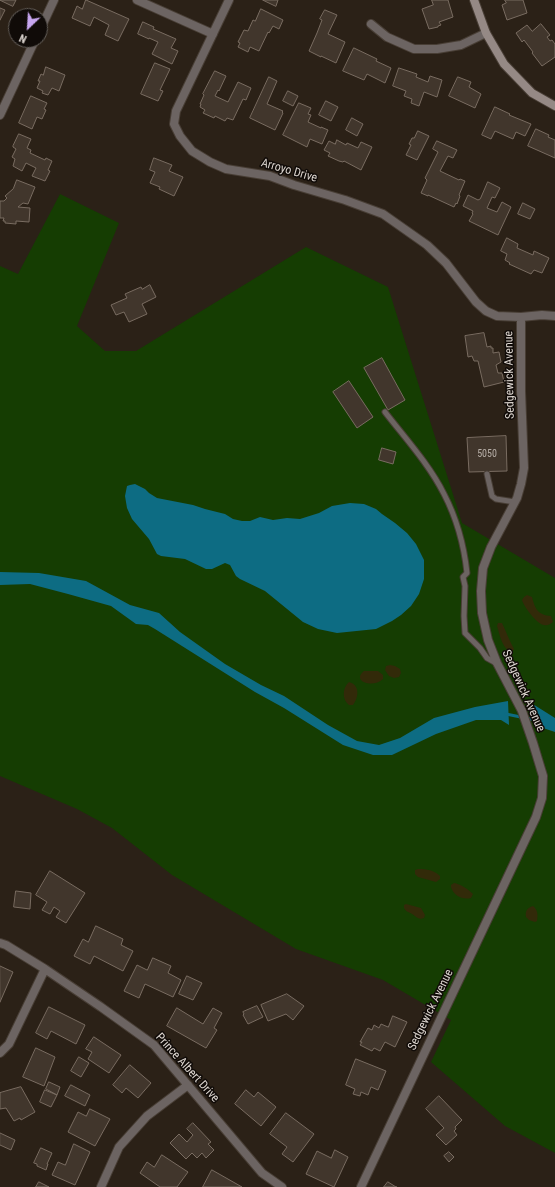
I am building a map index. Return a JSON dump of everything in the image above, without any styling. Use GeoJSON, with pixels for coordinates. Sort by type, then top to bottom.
{"type":"FeatureCollection","features":[{"type":"Feature","properties":{"kind":"street"},"geometry":{"type":"LineString","coordinates":[[48,13],[54,0]]}},
{"type":"Feature","properties":{"kind":"street"},"geometry":{"type":"LineString","coordinates":[[137,0],[213,34]]}},
{"type":"Feature","properties":{"kind":"street","name":"Arroyo Drive"},"geometry":{"type":"LineString","coordinates":[[229,0],[176,111],[174,124],[180,136],[192,151],[210,162],[226,169],[270,176],[294,185],[345,200],[382,214],[427,245],[446,263],[476,302],[486,311],[497,316],[555,316]]}},
{"type":"Feature","properties":{"kind":"street"},"geometry":{"type":"LineString","coordinates":[[474,0],[486,33],[504,64],[532,92],[555,106]]}},
{"type":"Feature","properties":{"kind":"street"},"geometry":{"type":"LineString","coordinates":[[371,24],[386,36],[414,49],[437,49],[461,45],[486,33]]}},
{"type":"Feature","properties":{"kind":"street"},"geometry":{"type":"LineString","coordinates":[[0,114],[31,48]]}},
{"type":"Feature","properties":{"kind":"street","name":"Sedgewick Avenue"},"geometry":{"type":"LineString","coordinates":[[361,1187],[536,817],[542,798],[543,776],[522,711],[497,663],[488,640],[482,613],[481,591],[483,568],[491,547],[515,502],[524,468],[521,391],[521,317]]}},
{"type":"Feature","properties":{"kind":"street","name":"Prince Albert Drive"},"geometry":{"type":"LineString","coordinates":[[0,943],[6,945],[45,969],[154,1045],[262,1173],[282,1187]]}},
{"type":"Feature","properties":{"kind":"street"},"geometry":{"type":"LineString","coordinates":[[0,1053],[9,1044],[45,969]]}},
{"type":"Feature","properties":{"kind":"street"},"geometry":{"type":"LineString","coordinates":[[101,1187],[119,1147],[147,1116],[188,1085]]}},
{"type":"Feature","properties":{"kind":"lane"},"geometry":{"type":"LineString","coordinates":[[385,412],[428,467],[444,494],[457,524],[464,553],[466,573],[463,577],[465,586],[464,616],[466,633],[487,658],[497,663]]}},
{"type":"Feature","properties":{"kind":"lane"},"geometry":{"type":"LineString","coordinates":[[487,474],[492,496],[496,499],[515,502]]}},
{"type":"Feature","properties":{"kind":"green space"},"geometry":{"type":"Polygon","coordinates":[[[60,194],[119,223],[77,326],[105,351],[136,351],[306,247],[388,287],[462,523],[555,578],[555,1153],[505,1126],[431,1062],[451,1020],[383,980],[296,949],[172,875],[112,828],[77,809],[0,776],[0,266],[18,274],[60,194]]]}},
{"type":"Feature","properties":{"kind":"sand"},"geometry":{"type":"Polygon","coordinates":[[[527,595],[532,597],[534,605],[538,611],[551,616],[553,622],[548,625],[544,625],[534,618],[522,600],[527,595]]]}},
{"type":"Feature","properties":{"kind":"sand"},"geometry":{"type":"Polygon","coordinates":[[[498,623],[502,623],[514,649],[512,652],[506,648],[502,641],[497,626],[498,623]]]}},
{"type":"Feature","properties":{"kind":"sand"},"geometry":{"type":"Polygon","coordinates":[[[390,665],[400,669],[401,673],[399,677],[394,678],[389,676],[385,670],[386,666],[390,665]]]}},
{"type":"Feature","properties":{"kind":"sand"},"geometry":{"type":"Polygon","coordinates":[[[364,671],[378,671],[383,675],[383,679],[379,682],[369,684],[362,681],[360,678],[364,671]]]}},
{"type":"Feature","properties":{"kind":"sand"},"geometry":{"type":"Polygon","coordinates":[[[349,682],[357,688],[357,695],[353,705],[349,705],[344,697],[345,687],[349,682]]]}},
{"type":"Feature","properties":{"kind":"sand"},"geometry":{"type":"Polygon","coordinates":[[[415,870],[433,871],[440,876],[440,879],[436,882],[418,877],[415,874],[415,870]]]}},
{"type":"Feature","properties":{"kind":"sand"},"geometry":{"type":"Polygon","coordinates":[[[454,883],[471,892],[473,894],[471,898],[459,897],[456,895],[451,887],[454,883]]]}},
{"type":"Feature","properties":{"kind":"sand"},"geometry":{"type":"Polygon","coordinates":[[[406,904],[421,908],[425,915],[424,918],[419,918],[407,911],[404,908],[404,905],[406,904]]]}},
{"type":"Feature","properties":{"kind":"sand"},"geometry":{"type":"Polygon","coordinates":[[[533,906],[537,911],[537,921],[535,922],[526,917],[527,910],[533,906]]]}},
{"type":"Feature","properties":{"kind":"water"},"geometry":{"type":"Polygon","coordinates":[[[135,484],[157,498],[193,505],[225,514],[233,519],[242,521],[250,521],[260,517],[273,520],[287,518],[300,519],[319,513],[332,506],[350,503],[364,504],[376,509],[395,523],[407,533],[416,544],[424,560],[424,579],[419,594],[411,606],[401,615],[376,629],[337,633],[318,629],[303,622],[265,591],[240,579],[236,576],[230,565],[225,563],[212,569],[206,569],[185,559],[161,556],[157,554],[149,539],[132,519],[127,508],[125,496],[127,486],[135,484]]]}},
{"type":"Feature","properties":{"kind":"water"},"geometry":{"type":"Polygon","coordinates":[[[0,572],[39,573],[86,581],[130,605],[159,613],[180,632],[225,664],[261,685],[284,696],[328,725],[357,741],[379,745],[400,738],[434,718],[475,707],[508,701],[509,725],[501,720],[476,720],[436,734],[392,755],[373,755],[343,745],[155,629],[148,625],[136,624],[111,606],[30,584],[0,585],[0,572]]]}},
{"type":"Feature","properties":{"kind":"water"},"geometry":{"type":"Polygon","coordinates":[[[528,701],[555,718],[555,732],[540,727],[528,701]]]}},
{"type":"Feature","properties":{"kind":"building"},"geometry":{"type":"Polygon","coordinates":[[[0,0],[16,0],[13,6],[0,0]]]}},
{"type":"Feature","properties":{"kind":"building"},"geometry":{"type":"Polygon","coordinates":[[[86,0],[129,19],[118,41],[105,35],[109,25],[94,17],[90,26],[72,18],[77,6],[82,9],[86,0]]]}},
{"type":"Feature","properties":{"kind":"building"},"geometry":{"type":"Polygon","coordinates":[[[263,0],[278,0],[276,6],[263,0]]]}},
{"type":"Feature","properties":{"kind":"building"},"geometry":{"type":"Polygon","coordinates":[[[432,0],[448,0],[453,17],[439,22],[441,25],[438,27],[429,29],[422,9],[433,5],[432,0]]]}},
{"type":"Feature","properties":{"kind":"building"},"geometry":{"type":"Polygon","coordinates":[[[505,0],[523,0],[527,13],[507,20],[502,5],[506,3],[505,0]]]}},
{"type":"Feature","properties":{"kind":"building"},"geometry":{"type":"Polygon","coordinates":[[[0,8],[5,10],[0,20],[0,8]]]}},
{"type":"Feature","properties":{"kind":"building"},"geometry":{"type":"Polygon","coordinates":[[[261,9],[283,20],[279,29],[273,26],[269,33],[268,32],[259,51],[250,47],[248,52],[238,47],[240,43],[238,42],[244,30],[248,31],[253,20],[255,21],[261,9]]]}},
{"type":"Feature","properties":{"kind":"building"},"geometry":{"type":"Polygon","coordinates":[[[325,10],[337,15],[328,34],[345,42],[336,63],[309,51],[322,20],[320,19],[325,10]]]}},
{"type":"Feature","properties":{"kind":"building"},"geometry":{"type":"Polygon","coordinates":[[[143,22],[154,27],[153,29],[176,39],[171,48],[178,51],[172,64],[152,54],[158,42],[138,34],[143,22]]]}},
{"type":"Feature","properties":{"kind":"building"},"geometry":{"type":"Polygon","coordinates":[[[541,24],[550,35],[547,37],[555,44],[555,57],[542,66],[524,40],[522,42],[516,33],[527,25],[532,31],[541,24]]]}},
{"type":"Feature","properties":{"kind":"building"},"geometry":{"type":"Polygon","coordinates":[[[354,48],[377,59],[376,61],[391,68],[385,83],[367,74],[364,80],[343,71],[354,48]]]}},
{"type":"Feature","properties":{"kind":"building"},"geometry":{"type":"Polygon","coordinates":[[[155,63],[170,69],[160,90],[163,91],[158,101],[141,94],[155,63]]]}},
{"type":"Feature","properties":{"kind":"building"},"geometry":{"type":"Polygon","coordinates":[[[46,67],[65,75],[59,91],[52,88],[48,95],[42,93],[43,91],[37,88],[41,74],[43,75],[46,67]]]}},
{"type":"Feature","properties":{"kind":"building"},"geometry":{"type":"Polygon","coordinates":[[[399,68],[417,74],[416,77],[428,82],[430,76],[442,80],[437,97],[424,92],[419,106],[411,103],[412,99],[404,96],[406,91],[393,86],[399,68]]]}},
{"type":"Feature","properties":{"kind":"building"},"geometry":{"type":"Polygon","coordinates":[[[215,71],[226,76],[215,96],[228,102],[238,82],[251,88],[246,100],[243,99],[233,120],[227,118],[225,121],[215,116],[214,118],[203,113],[205,110],[200,107],[203,94],[215,71]]]}},
{"type":"Feature","properties":{"kind":"building"},"geometry":{"type":"Polygon","coordinates":[[[269,77],[277,81],[267,104],[283,111],[275,130],[250,118],[269,77]]]}},
{"type":"Feature","properties":{"kind":"building"},"geometry":{"type":"Polygon","coordinates":[[[458,77],[471,82],[469,87],[481,94],[475,108],[449,96],[458,77]]]}},
{"type":"Feature","properties":{"kind":"building"},"geometry":{"type":"Polygon","coordinates":[[[288,91],[298,96],[293,106],[283,101],[288,91]]]}},
{"type":"Feature","properties":{"kind":"building"},"geometry":{"type":"Polygon","coordinates":[[[31,96],[47,103],[42,119],[37,117],[32,129],[19,123],[31,96]]]}},
{"type":"Feature","properties":{"kind":"building"},"geometry":{"type":"Polygon","coordinates":[[[326,101],[338,107],[331,121],[319,115],[326,101]]]}},
{"type":"Feature","properties":{"kind":"building"},"geometry":{"type":"Polygon","coordinates":[[[299,103],[311,108],[308,114],[311,115],[308,122],[328,130],[322,144],[310,139],[307,147],[283,135],[299,103]]]}},
{"type":"Feature","properties":{"kind":"building"},"geometry":{"type":"Polygon","coordinates":[[[495,107],[510,114],[509,115],[531,124],[525,136],[516,132],[513,139],[495,131],[491,139],[482,135],[495,107]]]}},
{"type":"Feature","properties":{"kind":"building"},"geometry":{"type":"Polygon","coordinates":[[[352,118],[363,124],[357,136],[346,130],[352,118]]]}},
{"type":"Feature","properties":{"kind":"building"},"geometry":{"type":"Polygon","coordinates":[[[536,129],[549,135],[548,137],[555,140],[555,158],[528,146],[536,129]]]}},
{"type":"Feature","properties":{"kind":"building"},"geometry":{"type":"Polygon","coordinates":[[[418,131],[429,136],[417,160],[406,155],[411,145],[409,144],[412,138],[414,138],[418,131]]]}},
{"type":"Feature","properties":{"kind":"building"},"geometry":{"type":"Polygon","coordinates":[[[19,134],[31,139],[27,148],[31,150],[30,153],[45,160],[46,158],[52,161],[48,170],[50,171],[45,181],[32,176],[36,168],[26,163],[22,171],[13,166],[15,159],[12,157],[16,149],[13,146],[19,134]]]}},
{"type":"Feature","properties":{"kind":"building"},"geometry":{"type":"Polygon","coordinates":[[[337,140],[346,145],[347,143],[358,148],[361,142],[372,147],[361,170],[344,161],[339,161],[328,156],[330,153],[324,150],[329,141],[335,144],[337,140]]]}},
{"type":"Feature","properties":{"kind":"building"},"geometry":{"type":"Polygon","coordinates":[[[437,141],[457,150],[453,158],[448,156],[440,171],[459,180],[465,181],[457,204],[456,203],[454,207],[421,193],[427,180],[425,178],[438,152],[433,149],[437,141]]]}},
{"type":"Feature","properties":{"kind":"building"},"geometry":{"type":"Polygon","coordinates":[[[154,158],[172,165],[169,171],[183,177],[174,196],[159,189],[160,187],[150,183],[155,172],[150,170],[154,158]]]}},
{"type":"Feature","properties":{"kind":"building"},"geometry":{"type":"Polygon","coordinates":[[[17,180],[35,187],[28,204],[23,203],[18,207],[30,208],[29,222],[16,221],[16,224],[5,223],[5,221],[3,221],[4,218],[0,218],[0,201],[4,201],[7,198],[5,196],[13,189],[17,180]]]}},
{"type":"Feature","properties":{"kind":"building"},"geometry":{"type":"Polygon","coordinates":[[[488,182],[500,188],[495,198],[492,197],[487,208],[497,212],[502,202],[511,207],[498,235],[469,221],[473,211],[463,206],[468,195],[478,200],[480,199],[488,182]]]}},
{"type":"Feature","properties":{"kind":"building"},"geometry":{"type":"Polygon","coordinates":[[[523,203],[535,209],[530,219],[518,214],[523,203]]]}},
{"type":"Feature","properties":{"kind":"building"},"geometry":{"type":"Polygon","coordinates":[[[507,238],[518,244],[517,248],[533,255],[534,251],[549,258],[542,273],[534,270],[531,274],[509,264],[510,263],[505,260],[507,254],[501,251],[507,238]]]}},
{"type":"Feature","properties":{"kind":"building"},"geometry":{"type":"Polygon","coordinates":[[[150,285],[156,297],[142,304],[147,314],[129,322],[124,312],[116,315],[111,305],[127,298],[125,294],[150,285]]]}},
{"type":"Feature","properties":{"kind":"building"},"geometry":{"type":"Polygon","coordinates":[[[484,333],[487,347],[491,346],[491,348],[493,348],[493,353],[499,352],[501,362],[496,365],[498,373],[502,373],[504,382],[484,387],[478,361],[474,361],[472,356],[468,357],[465,336],[484,333]]]}},
{"type":"Feature","properties":{"kind":"building"},"geometry":{"type":"Polygon","coordinates":[[[382,358],[405,400],[388,410],[364,368],[382,358]]]}},
{"type":"Feature","properties":{"kind":"building"},"geometry":{"type":"Polygon","coordinates":[[[349,381],[373,417],[357,428],[333,392],[349,381]]]}},
{"type":"Feature","properties":{"kind":"building"},"geometry":{"type":"Polygon","coordinates":[[[506,436],[507,471],[469,472],[467,438],[506,436]]]}},
{"type":"Feature","properties":{"kind":"building"},"geometry":{"type":"Polygon","coordinates":[[[382,448],[396,452],[393,464],[379,460],[382,448]]]}},
{"type":"Feature","properties":{"kind":"building"},"geometry":{"type":"Polygon","coordinates":[[[50,871],[85,893],[66,923],[56,917],[60,911],[54,907],[50,914],[42,910],[47,902],[36,895],[50,871]]]}},
{"type":"Feature","properties":{"kind":"building"},"geometry":{"type":"Polygon","coordinates":[[[16,891],[31,893],[30,909],[14,907],[16,891]]]}},
{"type":"Feature","properties":{"kind":"building"},"geometry":{"type":"Polygon","coordinates":[[[96,926],[123,939],[121,945],[133,951],[123,971],[94,956],[90,964],[74,956],[83,939],[88,942],[96,926]]]}},
{"type":"Feature","properties":{"kind":"building"},"geometry":{"type":"Polygon","coordinates":[[[153,958],[171,966],[168,973],[181,980],[173,997],[145,984],[139,998],[124,991],[137,965],[147,970],[153,958]]]}},
{"type":"Feature","properties":{"kind":"building"},"geometry":{"type":"Polygon","coordinates":[[[0,966],[13,972],[0,1002],[0,966]]]}},
{"type":"Feature","properties":{"kind":"building"},"geometry":{"type":"Polygon","coordinates":[[[187,976],[202,983],[193,1000],[179,994],[187,976]]]}},
{"type":"Feature","properties":{"kind":"building"},"geometry":{"type":"Polygon","coordinates":[[[287,994],[304,1006],[293,1020],[286,1014],[268,1021],[261,1005],[287,994]]]}},
{"type":"Feature","properties":{"kind":"building"},"geometry":{"type":"Polygon","coordinates":[[[257,1006],[263,1017],[248,1024],[243,1012],[257,1006]]]}},
{"type":"Feature","properties":{"kind":"building"},"geometry":{"type":"Polygon","coordinates":[[[49,1007],[85,1025],[76,1044],[51,1031],[47,1039],[36,1033],[49,1007]]]}},
{"type":"Feature","properties":{"kind":"building"},"geometry":{"type":"Polygon","coordinates":[[[177,1008],[203,1024],[213,1008],[222,1013],[214,1028],[217,1030],[206,1048],[167,1026],[177,1008]]]}},
{"type":"Feature","properties":{"kind":"building"},"geometry":{"type":"Polygon","coordinates":[[[393,1016],[407,1022],[395,1047],[385,1042],[380,1051],[374,1048],[372,1051],[360,1045],[362,1042],[360,1042],[368,1028],[372,1030],[374,1025],[379,1028],[381,1024],[388,1027],[393,1016]]]}},
{"type":"Feature","properties":{"kind":"building"},"geometry":{"type":"Polygon","coordinates":[[[94,1037],[121,1055],[109,1073],[88,1059],[92,1052],[86,1049],[94,1037]]]}},
{"type":"Feature","properties":{"kind":"building"},"geometry":{"type":"Polygon","coordinates":[[[36,1048],[55,1057],[44,1086],[23,1077],[36,1048]]]}},
{"type":"Feature","properties":{"kind":"building"},"geometry":{"type":"Polygon","coordinates":[[[79,1057],[89,1063],[81,1077],[71,1071],[79,1057]]]}},
{"type":"Feature","properties":{"kind":"building"},"geometry":{"type":"Polygon","coordinates":[[[356,1059],[386,1071],[378,1090],[371,1087],[368,1095],[361,1092],[360,1096],[353,1094],[355,1089],[346,1085],[356,1059]]]}},
{"type":"Feature","properties":{"kind":"building"},"geometry":{"type":"Polygon","coordinates":[[[130,1065],[151,1083],[138,1098],[126,1088],[122,1093],[113,1085],[130,1065]]]}},
{"type":"Feature","properties":{"kind":"building"},"geometry":{"type":"Polygon","coordinates":[[[49,1082],[60,1087],[57,1095],[46,1089],[49,1082]]]}},
{"type":"Feature","properties":{"kind":"building"},"geometry":{"type":"Polygon","coordinates":[[[71,1085],[90,1095],[85,1106],[65,1096],[71,1085]]]}},
{"type":"Feature","properties":{"kind":"building"},"geometry":{"type":"Polygon","coordinates":[[[21,1087],[35,1112],[21,1120],[20,1118],[14,1121],[6,1108],[0,1109],[0,1093],[21,1087]]]}},
{"type":"Feature","properties":{"kind":"building"},"geometry":{"type":"Polygon","coordinates":[[[45,1090],[57,1095],[51,1107],[40,1102],[45,1090]]]}},
{"type":"Feature","properties":{"kind":"building"},"geometry":{"type":"Polygon","coordinates":[[[246,1090],[254,1097],[258,1092],[276,1107],[261,1126],[235,1104],[246,1090]]]}},
{"type":"Feature","properties":{"kind":"building"},"geometry":{"type":"Polygon","coordinates":[[[439,1096],[462,1120],[455,1127],[456,1129],[454,1131],[457,1135],[446,1145],[436,1135],[444,1128],[426,1109],[439,1096]]]}},
{"type":"Feature","properties":{"kind":"building"},"geometry":{"type":"Polygon","coordinates":[[[90,1109],[110,1119],[95,1146],[68,1132],[78,1112],[86,1116],[90,1109]]]}},
{"type":"Feature","properties":{"kind":"building"},"geometry":{"type":"Polygon","coordinates":[[[286,1113],[314,1134],[293,1162],[282,1154],[287,1147],[270,1134],[286,1113]]]}},
{"type":"Feature","properties":{"kind":"building"},"geometry":{"type":"Polygon","coordinates":[[[193,1123],[211,1142],[208,1144],[214,1150],[206,1158],[202,1153],[197,1158],[192,1153],[186,1159],[170,1143],[179,1134],[187,1142],[193,1135],[187,1129],[193,1123]]]}},
{"type":"Feature","properties":{"kind":"building"},"geometry":{"type":"Polygon","coordinates":[[[0,1133],[15,1140],[11,1150],[0,1145],[0,1133]]]}},
{"type":"Feature","properties":{"kind":"building"},"geometry":{"type":"Polygon","coordinates":[[[74,1144],[90,1152],[75,1185],[52,1175],[58,1162],[65,1165],[74,1144]]]}},
{"type":"Feature","properties":{"kind":"building"},"geometry":{"type":"Polygon","coordinates":[[[41,1148],[52,1153],[46,1170],[34,1163],[41,1148]]]}},
{"type":"Feature","properties":{"kind":"building"},"geometry":{"type":"Polygon","coordinates":[[[335,1150],[348,1157],[334,1187],[306,1174],[317,1151],[331,1158],[335,1150]]]}},
{"type":"Feature","properties":{"kind":"building"},"geometry":{"type":"Polygon","coordinates":[[[449,1152],[454,1157],[449,1162],[444,1156],[449,1152]]]}},
{"type":"Feature","properties":{"kind":"building"},"geometry":{"type":"Polygon","coordinates":[[[162,1155],[188,1172],[177,1187],[160,1187],[140,1173],[147,1162],[154,1167],[162,1155]]]}},
{"type":"Feature","properties":{"kind":"building"},"geometry":{"type":"Polygon","coordinates":[[[212,1170],[242,1187],[203,1187],[212,1170]]]}},
{"type":"Feature","properties":{"kind":"building"},"geometry":{"type":"Polygon","coordinates":[[[39,1182],[49,1187],[36,1187],[39,1182]]]}},
{"type":"Feature","properties":{"kind":"building"},"geometry":{"type":"Polygon","coordinates":[[[388,1182],[396,1187],[384,1187],[388,1182]]]}},
{"type":"Feature","properties":{"kind":"waterway"},"geometry":{"type":"LineString","coordinates":[[506,714],[540,721]]}}]}
